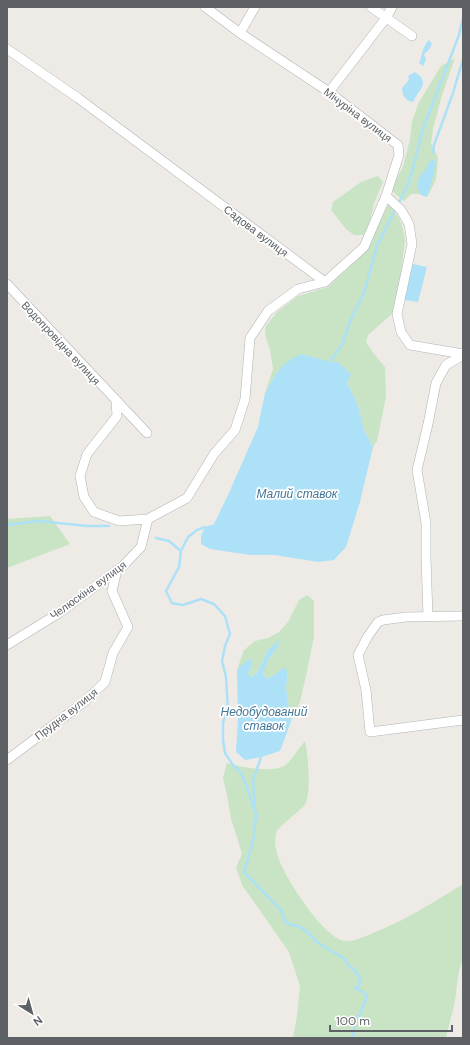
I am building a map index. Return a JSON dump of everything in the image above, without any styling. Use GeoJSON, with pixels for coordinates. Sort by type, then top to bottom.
{"type":"FeatureCollection","features":[{"type":"Feature","properties":{"kind":"street","name":"Мічуріна вулиця"},"geometry":{"type":"LineString","coordinates":[[205,7],[240,33],[329,92],[398,145],[399,155],[386,196],[364,247],[325,282]]}},
{"type":"Feature","properties":{"kind":"street"},"geometry":{"type":"LineString","coordinates":[[240,33],[255,7]]}},
{"type":"Feature","properties":{"kind":"street"},"geometry":{"type":"LineString","coordinates":[[371,7],[412,36]]}},
{"type":"Feature","properties":{"kind":"street"},"geometry":{"type":"LineString","coordinates":[[329,92],[386,18],[392,7]]}},
{"type":"Feature","properties":{"kind":"street","name":"Садова вулиця"},"geometry":{"type":"LineString","coordinates":[[7,49],[78,98],[325,282]]}},
{"type":"Feature","properties":{"kind":"street"},"geometry":{"type":"LineString","coordinates":[[386,196],[401,210],[409,224],[412,244],[397,314],[401,332],[410,345],[463,354]]}},
{"type":"Feature","properties":{"kind":"street"},"geometry":{"type":"LineString","coordinates":[[116,401],[117,416],[87,454],[80,476],[84,497],[94,512],[118,521],[148,519],[186,498],[214,454],[235,430],[245,399],[250,338],[268,311],[298,289],[325,282]]}},
{"type":"Feature","properties":{"kind":"street","name":"Водопровідна вулиця"},"geometry":{"type":"LineString","coordinates":[[7,284],[146,433]]}},
{"type":"Feature","properties":{"kind":"street"},"geometry":{"type":"LineString","coordinates":[[428,617],[426,523],[417,470],[436,383],[446,365],[463,354]]}},
{"type":"Feature","properties":{"kind":"street","name":"Челюскіна вулиця"},"geometry":{"type":"LineString","coordinates":[[7,645],[59,613],[122,566],[141,547],[148,519]]}},
{"type":"Feature","properties":{"kind":"street"},"geometry":{"type":"LineString","coordinates":[[95,586],[112,591],[117,570]]}},
{"type":"Feature","properties":{"kind":"street","name":"Прудна вулиця"},"geometry":{"type":"LineString","coordinates":[[7,760],[84,702],[105,682],[113,653],[128,627],[112,591]]}},
{"type":"Feature","properties":{"kind":"street"},"geometry":{"type":"LineString","coordinates":[[463,616],[406,617],[383,620],[378,622],[368,636],[358,656],[366,690],[370,732],[463,720]]}},
{"type":"Feature","properties":{"kind":"green space"},"geometry":{"type":"Polygon","coordinates":[[[455,58],[442,95],[433,129],[431,143],[438,157],[436,180],[427,197],[418,194],[411,194],[404,201],[394,193],[391,188],[403,167],[410,139],[412,121],[419,102],[441,66],[455,58]]]}},
{"type":"Feature","properties":{"kind":"green space"},"geometry":{"type":"Polygon","coordinates":[[[378,176],[383,182],[374,203],[369,226],[363,235],[354,235],[346,229],[331,210],[333,202],[361,182],[378,176]]]}},
{"type":"Feature","properties":{"kind":"green space"},"geometry":{"type":"Polygon","coordinates":[[[388,205],[399,218],[405,240],[401,273],[393,313],[368,335],[366,342],[385,367],[386,397],[377,441],[373,447],[364,430],[358,405],[338,362],[330,362],[274,377],[265,393],[273,369],[270,350],[265,334],[266,326],[276,313],[298,296],[328,287],[358,259],[367,248],[388,205]]]}},
{"type":"Feature","properties":{"kind":"green space"},"geometry":{"type":"Polygon","coordinates":[[[50,516],[70,544],[7,568],[7,519],[50,516]]]}},
{"type":"Feature","properties":{"kind":"green space"},"geometry":{"type":"Polygon","coordinates":[[[307,595],[314,601],[314,637],[300,702],[291,722],[286,688],[288,673],[274,675],[267,679],[263,672],[268,660],[278,647],[268,650],[258,671],[252,677],[248,674],[252,665],[237,670],[244,650],[255,641],[268,638],[279,632],[288,622],[299,600],[307,595]]]}},
{"type":"Feature","properties":{"kind":"green space"},"geometry":{"type":"Polygon","coordinates":[[[305,741],[309,775],[306,801],[304,806],[277,831],[275,845],[280,861],[290,882],[310,911],[324,927],[339,939],[349,941],[358,939],[402,920],[463,884],[463,959],[459,970],[455,999],[446,1038],[293,1038],[300,986],[289,952],[242,885],[236,867],[242,854],[231,819],[223,778],[227,763],[259,769],[276,769],[283,767],[288,763],[305,741]]]}},
{"type":"Feature","properties":{"kind":"water"},"geometry":{"type":"Polygon","coordinates":[[[429,40],[432,44],[428,51],[424,54],[426,60],[423,66],[419,63],[424,48],[429,40]]]}},
{"type":"Feature","properties":{"kind":"water"},"geometry":{"type":"Polygon","coordinates":[[[415,72],[420,76],[423,83],[413,102],[408,101],[405,98],[402,88],[409,80],[408,76],[415,72]]]}},
{"type":"Feature","properties":{"kind":"water"},"geometry":{"type":"Polygon","coordinates":[[[432,160],[434,160],[436,164],[427,197],[421,195],[417,186],[420,175],[424,172],[432,160]]]}},
{"type":"Feature","properties":{"kind":"water"},"geometry":{"type":"Polygon","coordinates":[[[413,264],[427,267],[418,302],[404,300],[413,264]]]}},
{"type":"Feature","properties":{"kind":"water","name":"Малий ставок"},"geometry":{"type":"Polygon","coordinates":[[[302,354],[330,362],[338,362],[351,374],[347,383],[358,405],[364,430],[373,447],[360,502],[346,547],[334,560],[318,562],[275,555],[250,555],[210,549],[201,544],[201,536],[205,527],[214,524],[228,495],[258,427],[265,393],[283,365],[302,354]]]}},
{"type":"Feature","properties":{"kind":"water","name":"Недобудований ставок"},"geometry":{"type":"Polygon","coordinates":[[[279,640],[278,647],[268,660],[263,673],[267,679],[284,667],[288,673],[286,688],[291,722],[280,751],[245,760],[236,752],[238,719],[237,670],[251,658],[252,665],[248,674],[252,677],[258,671],[268,650],[279,640]]]}},
{"type":"Feature","properties":{"kind":"waterway"},"geometry":{"type":"LineString","coordinates":[[398,204],[407,187],[423,129],[459,35],[463,18]]}},
{"type":"Feature","properties":{"kind":"waterway"},"geometry":{"type":"LineString","coordinates":[[433,153],[434,145],[453,93],[463,59]]}},
{"type":"Feature","properties":{"kind":"waterway"},"geometry":{"type":"LineString","coordinates":[[330,362],[343,343],[350,321],[364,293],[377,246],[396,208]]}},
{"type":"Feature","properties":{"kind":"waterway"},"geometry":{"type":"LineString","coordinates":[[7,525],[39,521],[87,526],[109,526]]}},
{"type":"Feature","properties":{"kind":"waterway"},"geometry":{"type":"LineString","coordinates":[[205,527],[197,530],[188,537],[181,551],[179,567],[166,591],[172,603],[183,605],[201,599],[214,604],[225,616],[230,634],[225,646],[222,661],[226,677],[228,710],[223,722],[223,740],[225,753],[233,765],[242,774],[256,814],[254,837],[244,872],[281,910],[286,923],[300,927],[306,931],[318,943],[345,959],[349,967],[354,969],[360,979],[359,986],[355,988],[367,996],[360,1014],[355,1020],[353,1038]]}},
{"type":"Feature","properties":{"kind":"waterway"},"geometry":{"type":"LineString","coordinates":[[156,538],[169,541],[181,551]]}},
{"type":"Feature","properties":{"kind":"waterway"},"geometry":{"type":"LineString","coordinates":[[255,809],[253,781],[261,757]]}}]}
